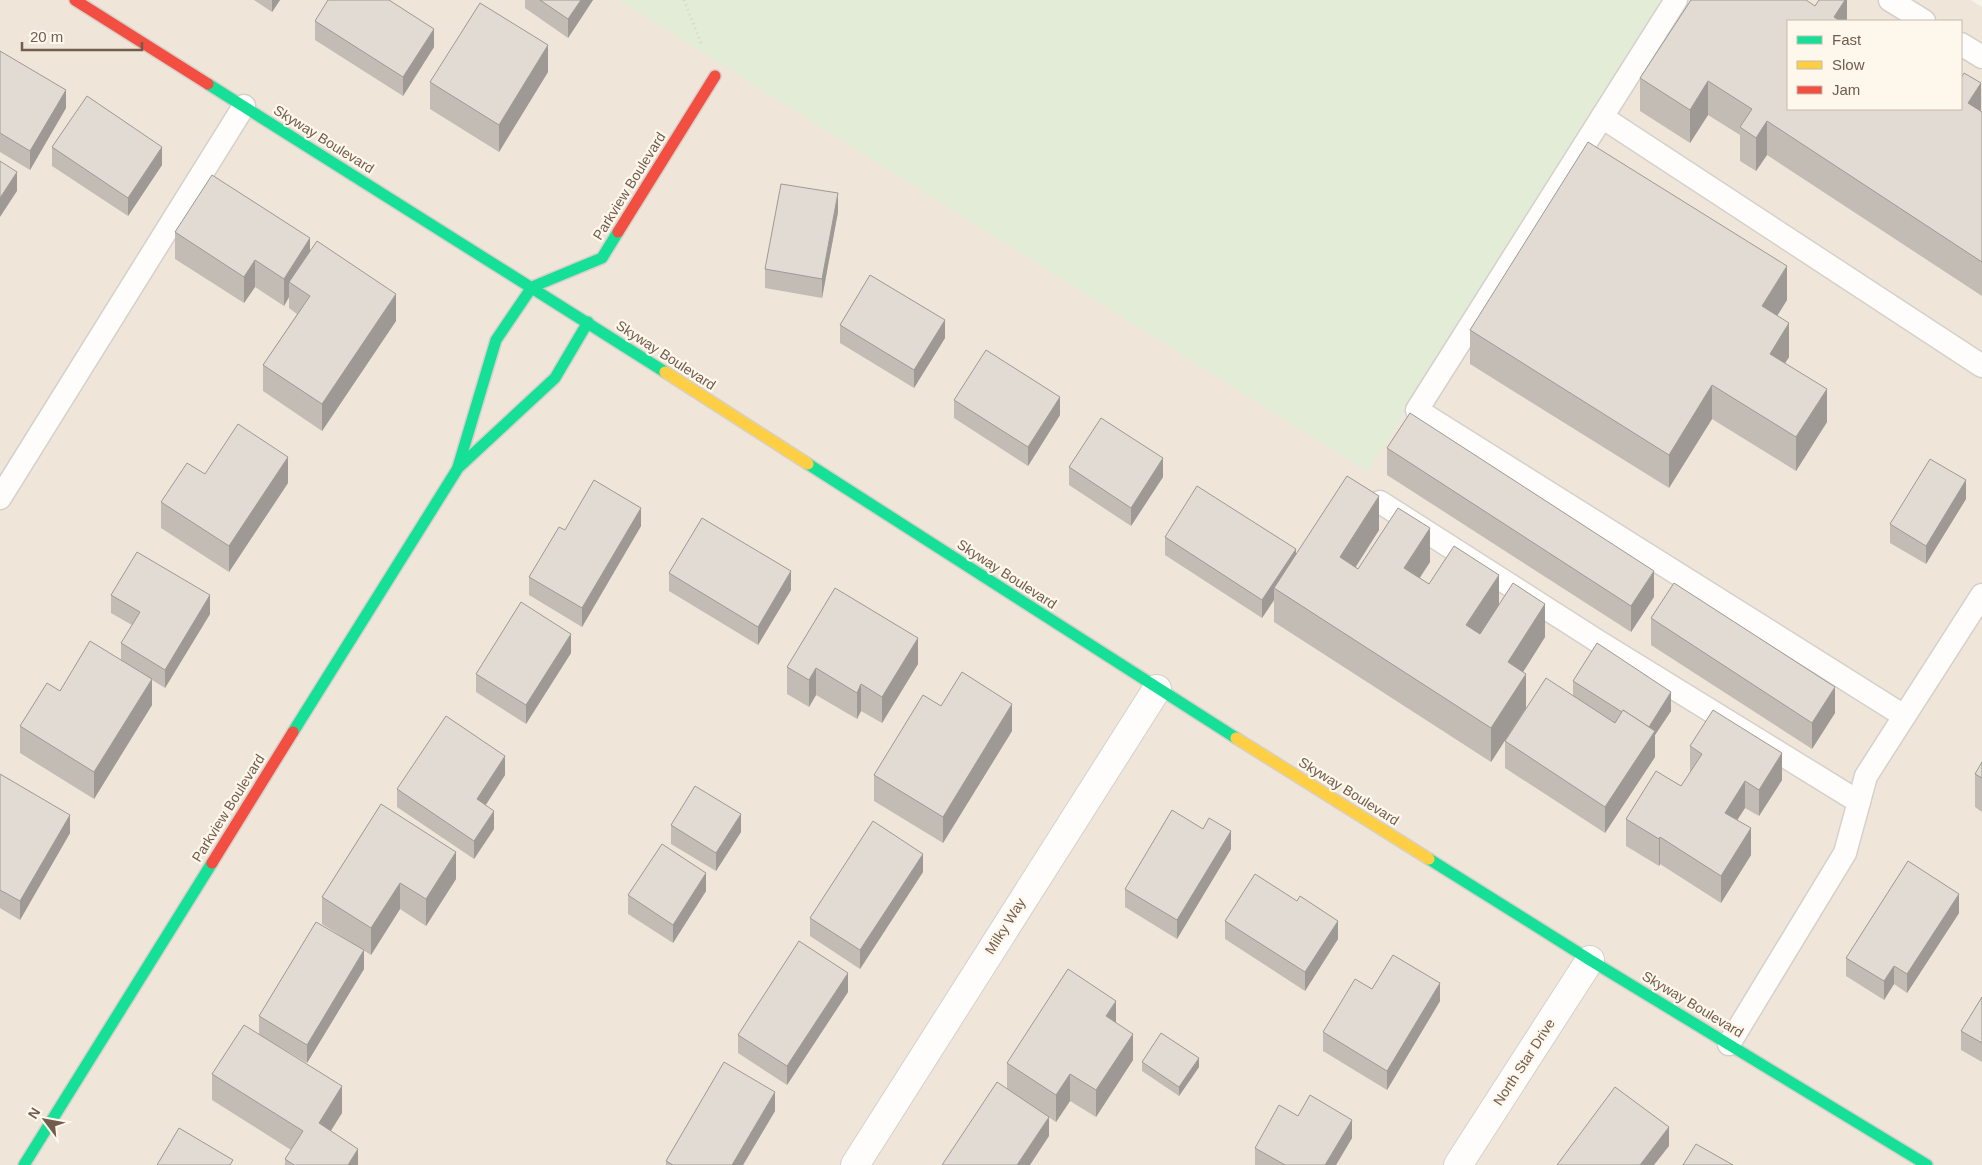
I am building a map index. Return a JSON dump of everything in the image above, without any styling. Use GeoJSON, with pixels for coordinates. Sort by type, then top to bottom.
{"type":"FeatureCollection","features":[{"type":"Feature","properties":{"kind":"street","name":"Skyway Boulevard"},"geometry":{"type":"LineString","coordinates":[[75,0],[588,322],[1156,689],[1590,960],[1928,1165]]}},
{"type":"Feature","properties":{"kind":"street","name":"Parkview Boulevard"},"geometry":{"type":"LineString","coordinates":[[458,468],[496,340],[532,287],[602,258],[714,76]]}},
{"type":"Feature","properties":{"kind":"street","name":"Parkview Boulevard"},"geometry":{"type":"LineString","coordinates":[[24,1165],[458,468],[555,378],[588,322]]}},
{"type":"Feature","properties":{"kind":"street","name":"Milky Way"},"geometry":{"type":"LineString","coordinates":[[855,1165],[1156,689]]}},
{"type":"Feature","properties":{"kind":"street","name":"North Star Drive"},"geometry":{"type":"LineString","coordinates":[[1458,1165],[1590,960]]}},
{"type":"Feature","properties":{"kind":"lane"},"geometry":{"type":"LineString","coordinates":[[1676,0],[1418,410],[1904,716]]}},
{"type":"Feature","properties":{"kind":"lane"},"geometry":{"type":"LineString","coordinates":[[1890,0],[1922,20]]}},
{"type":"Feature","properties":{"kind":"lane"},"geometry":{"type":"LineString","coordinates":[[1962,45],[1982,57]]}},
{"type":"Feature","properties":{"kind":"lane"},"geometry":{"type":"LineString","coordinates":[[0,498],[244,106]]}},
{"type":"Feature","properties":{"kind":"lane"},"geometry":{"type":"LineString","coordinates":[[1602,117],[1982,366]]}},
{"type":"Feature","properties":{"kind":"lane"},"geometry":{"type":"LineString","coordinates":[[1380,502],[1599,642],[1859,802]]}},
{"type":"Feature","properties":{"kind":"lane"},"geometry":{"type":"LineString","coordinates":[[1729,1044],[1845,853],[1866,776],[1982,595]]}},
{"type":"Feature","properties":{"kind":"path"},"geometry":{"type":"LineString","coordinates":[[684,0],[714,76]]}},
{"type":"Feature","properties":{"kind":"shaded area"},"geometry":{"type":"Polygon","coordinates":[[[0,0],[624,0],[1368,472],[1661,0],[1971,0],[1982,7],[1982,1165],[0,1165],[0,0]]]}},
{"type":"Feature","properties":{"kind":"green space"},"geometry":{"type":"Polygon","coordinates":[[[619,0],[1661,0],[1368,472],[619,0]]]}},
{"type":"Feature","properties":{"kind":"building"},"geometry":{"type":"Polygon","coordinates":[[[328,0],[389,0],[434,29],[403,77],[315,21],[328,0]]]}},
{"type":"Feature","properties":{"kind":"building"},"geometry":{"type":"Polygon","coordinates":[[[540,0],[581,0],[568,19],[540,0]]]}},
{"type":"Feature","properties":{"kind":"building"},"geometry":{"type":"Polygon","coordinates":[[[1691,0],[1806,0],[1815,6],[1819,0],[1845,0],[1834,17],[1838,20],[1787,20],[1787,110],[1962,110],[1962,76],[1964,73],[1981,83],[1968,103],[1982,112],[1982,262],[1767,121],[1756,138],[1740,127],[1752,109],[1708,81],[1690,110],[1640,78],[1691,0]]]}},
{"type":"Feature","properties":{"kind":"building"},"geometry":{"type":"Polygon","coordinates":[[[480,3],[548,45],[499,125],[430,82],[480,3]]]}},
{"type":"Feature","properties":{"kind":"building"},"geometry":{"type":"Polygon","coordinates":[[[0,51],[66,90],[30,151],[0,133],[0,51]]]}},
{"type":"Feature","properties":{"kind":"building"},"geometry":{"type":"Polygon","coordinates":[[[87,96],[162,147],[128,198],[52,147],[87,96]]]}},
{"type":"Feature","properties":{"kind":"building"},"geometry":{"type":"Polygon","coordinates":[[[1588,142],[1787,266],[1762,306],[1789,323],[1770,354],[1827,389],[1796,437],[1712,385],[1669,455],[1470,330],[1588,142]]]}},
{"type":"Feature","properties":{"kind":"building"},"geometry":{"type":"Polygon","coordinates":[[[0,161],[17,172],[0,198],[0,161]]]}},
{"type":"Feature","properties":{"kind":"building"},"geometry":{"type":"Polygon","coordinates":[[[212,175],[310,238],[284,279],[255,260],[244,277],[175,232],[212,175]]]}},
{"type":"Feature","properties":{"kind":"building"},"geometry":{"type":"Polygon","coordinates":[[[781,184],[838,193],[822,279],[765,269],[781,184]]]}},
{"type":"Feature","properties":{"kind":"building"},"geometry":{"type":"Polygon","coordinates":[[[317,241],[396,294],[322,404],[263,365],[310,296],[289,282],[317,241]]]}},
{"type":"Feature","properties":{"kind":"building"},"geometry":{"type":"Polygon","coordinates":[[[870,275],[945,320],[914,370],[840,325],[870,275]]]}},
{"type":"Feature","properties":{"kind":"building"},"geometry":{"type":"Polygon","coordinates":[[[986,350],[1060,397],[1028,447],[954,400],[986,350]]]}},
{"type":"Feature","properties":{"kind":"building"},"geometry":{"type":"Polygon","coordinates":[[[1410,413],[1654,571],[1631,606],[1387,448],[1410,413]]]}},
{"type":"Feature","properties":{"kind":"building"},"geometry":{"type":"Polygon","coordinates":[[[1101,418],[1163,458],[1131,508],[1069,467],[1101,418]]]}},
{"type":"Feature","properties":{"kind":"building"},"geometry":{"type":"Polygon","coordinates":[[[238,424],[288,457],[229,546],[161,502],[187,463],[205,474],[238,424]]]}},
{"type":"Feature","properties":{"kind":"building"},"geometry":{"type":"Polygon","coordinates":[[[1930,459],[1966,480],[1926,546],[1890,524],[1930,459]]]}},
{"type":"Feature","properties":{"kind":"building"},"geometry":{"type":"Polygon","coordinates":[[[1347,476],[1379,496],[1340,557],[1358,569],[1398,508],[1430,528],[1404,568],[1429,584],[1454,546],[1499,575],[1466,625],[1480,634],[1513,583],[1545,604],[1508,662],[1526,674],[1491,728],[1274,588],[1347,476]]]}},
{"type":"Feature","properties":{"kind":"building"},"geometry":{"type":"Polygon","coordinates":[[[594,480],[641,508],[582,608],[529,577],[559,527],[565,530],[594,480]]]}},
{"type":"Feature","properties":{"kind":"building"},"geometry":{"type":"Polygon","coordinates":[[[1197,486],[1296,549],[1262,600],[1165,537],[1197,486]]]}},
{"type":"Feature","properties":{"kind":"building"},"geometry":{"type":"Polygon","coordinates":[[[702,518],[791,571],[758,627],[669,573],[702,518]]]}},
{"type":"Feature","properties":{"kind":"building"},"geometry":{"type":"Polygon","coordinates":[[[137,552],[210,595],[165,670],[121,643],[140,612],[111,595],[137,552]]]}},
{"type":"Feature","properties":{"kind":"building"},"geometry":{"type":"Polygon","coordinates":[[[1674,583],[1835,687],[1812,723],[1651,618],[1674,583]]]}},
{"type":"Feature","properties":{"kind":"building"},"geometry":{"type":"Polygon","coordinates":[[[835,588],[918,638],[882,697],[861,684],[857,693],[816,668],[809,680],[787,667],[835,588]]]}},
{"type":"Feature","properties":{"kind":"building"},"geometry":{"type":"Polygon","coordinates":[[[521,602],[571,634],[526,705],[476,674],[521,602]]]}},
{"type":"Feature","properties":{"kind":"building"},"geometry":{"type":"Polygon","coordinates":[[[90,641],[152,679],[94,772],[20,726],[47,683],[60,691],[90,641]]]}},
{"type":"Feature","properties":{"kind":"building"},"geometry":{"type":"Polygon","coordinates":[[[1597,643],[1671,692],[1649,727],[1573,681],[1597,643]]]}},
{"type":"Feature","properties":{"kind":"building"},"geometry":{"type":"Polygon","coordinates":[[[962,672],[1012,704],[943,817],[874,775],[923,695],[941,706],[962,672]]]}},
{"type":"Feature","properties":{"kind":"building"},"geometry":{"type":"Polygon","coordinates":[[[1546,678],[1615,723],[1623,710],[1655,731],[1605,807],[1505,741],[1546,678]]]}},
{"type":"Feature","properties":{"kind":"building"},"geometry":{"type":"Polygon","coordinates":[[[1713,710],[1782,753],[1759,790],[1745,781],[1725,813],[1751,828],[1721,876],[1660,837],[1659,839],[1626,819],[1656,771],[1681,786],[1702,754],[1690,746],[1713,710]]]}},
{"type":"Feature","properties":{"kind":"building"},"geometry":{"type":"Polygon","coordinates":[[[446,716],[505,756],[477,799],[494,811],[474,841],[397,789],[446,716]]]}},
{"type":"Feature","properties":{"kind":"building"},"geometry":{"type":"Polygon","coordinates":[[[1982,762],[1982,778],[1975,774],[1982,762]]]}},
{"type":"Feature","properties":{"kind":"building"},"geometry":{"type":"Polygon","coordinates":[[[0,774],[70,815],[20,901],[0,890],[0,774]]]}},
{"type":"Feature","properties":{"kind":"building"},"geometry":{"type":"Polygon","coordinates":[[[695,786],[741,814],[716,853],[671,825],[695,786]]]}},
{"type":"Feature","properties":{"kind":"building"},"geometry":{"type":"Polygon","coordinates":[[[381,804],[456,852],[426,899],[400,883],[371,928],[322,897],[381,804]]]}},
{"type":"Feature","properties":{"kind":"building"},"geometry":{"type":"Polygon","coordinates":[[[1172,810],[1203,829],[1209,818],[1231,831],[1177,920],[1125,889],[1172,810]]]}},
{"type":"Feature","properties":{"kind":"building"},"geometry":{"type":"Polygon","coordinates":[[[873,821],[923,854],[860,950],[810,918],[873,821]]]}},
{"type":"Feature","properties":{"kind":"building"},"geometry":{"type":"Polygon","coordinates":[[[662,844],[706,873],[673,925],[628,895],[662,844]]]}},
{"type":"Feature","properties":{"kind":"building"},"geometry":{"type":"Polygon","coordinates":[[[1908,861],[1959,894],[1907,974],[1894,966],[1884,981],[1846,958],[1908,861]]]}},
{"type":"Feature","properties":{"kind":"building"},"geometry":{"type":"Polygon","coordinates":[[[1255,874],[1297,901],[1300,896],[1338,921],[1305,972],[1225,921],[1255,874]]]}},
{"type":"Feature","properties":{"kind":"building"},"geometry":{"type":"Polygon","coordinates":[[[316,922],[364,950],[307,1045],[259,1016],[316,922]]]}},
{"type":"Feature","properties":{"kind":"building"},"geometry":{"type":"Polygon","coordinates":[[[799,941],[848,973],[787,1066],[738,1035],[799,941]]]}},
{"type":"Feature","properties":{"kind":"building"},"geometry":{"type":"Polygon","coordinates":[[[1393,955],[1440,983],[1387,1071],[1323,1032],[1355,979],[1372,989],[1393,955]]]}},
{"type":"Feature","properties":{"kind":"building"},"geometry":{"type":"Polygon","coordinates":[[[1068,969],[1116,1001],[1106,1016],[1133,1034],[1096,1090],[1070,1074],[1056,1095],[1007,1063],[1068,969]]]}},
{"type":"Feature","properties":{"kind":"building"},"geometry":{"type":"Polygon","coordinates":[[[1982,997],[1982,1043],[1961,1031],[1982,997]]]}},
{"type":"Feature","properties":{"kind":"building"},"geometry":{"type":"Polygon","coordinates":[[[244,1025],[342,1086],[319,1123],[358,1149],[348,1165],[294,1165],[285,1159],[303,1131],[212,1074],[244,1025]]]}},
{"type":"Feature","properties":{"kind":"building"},"geometry":{"type":"Polygon","coordinates":[[[1161,1033],[1199,1058],[1179,1087],[1142,1062],[1161,1033]]]}},
{"type":"Feature","properties":{"kind":"building"},"geometry":{"type":"Polygon","coordinates":[[[724,1062],[775,1092],[732,1165],[673,1165],[666,1161],[724,1062]]]}},
{"type":"Feature","properties":{"kind":"building"},"geometry":{"type":"Polygon","coordinates":[[[997,1082],[1049,1117],[1017,1165],[942,1165],[997,1082]]]}},
{"type":"Feature","properties":{"kind":"building"},"geometry":{"type":"Polygon","coordinates":[[[1615,1087],[1669,1127],[1640,1165],[1557,1165],[1615,1087]]]}},
{"type":"Feature","properties":{"kind":"building"},"geometry":{"type":"Polygon","coordinates":[[[1310,1095],[1352,1120],[1325,1165],[1285,1165],[1255,1148],[1279,1105],[1298,1116],[1310,1095]]]}},
{"type":"Feature","properties":{"kind":"building"},"geometry":{"type":"Polygon","coordinates":[[[179,1128],[233,1160],[230,1165],[157,1165],[179,1128]]]}},
{"type":"Feature","properties":{"kind":"building"},"geometry":{"type":"Polygon","coordinates":[[[1696,1144],[1733,1165],[1683,1165],[1696,1144]]]}},
{"type":"Feature","properties":{"kind":"traffic: fast"},"geometry":{"type":"LineString","coordinates":[[208,84],[665,372]]}},
{"type":"Feature","properties":{"kind":"traffic: fast"},"geometry":{"type":"LineString","coordinates":[[458,467],[496,340],[532,287],[602,258],[618,232]]}},
{"type":"Feature","properties":{"kind":"traffic: fast"},"geometry":{"type":"LineString","coordinates":[[293,732],[458,468],[555,378],[588,322]]}},
{"type":"Feature","properties":{"kind":"traffic: fast"},"geometry":{"type":"LineString","coordinates":[[808,464],[1236,738]]}},
{"type":"Feature","properties":{"kind":"traffic: fast"},"geometry":{"type":"LineString","coordinates":[[1429,859],[1590,960],[1927,1165]]}},
{"type":"Feature","properties":{"kind":"traffic: fast"},"geometry":{"type":"LineString","coordinates":[[24,1165],[212,863]]}},
{"type":"Feature","properties":{"kind":"traffic: slow"},"geometry":{"type":"LineString","coordinates":[[665,372],[808,464]]}},
{"type":"Feature","properties":{"kind":"traffic: slow"},"geometry":{"type":"LineString","coordinates":[[1236,738],[1429,859]]}},
{"type":"Feature","properties":{"kind":"traffic: jam"},"geometry":{"type":"LineString","coordinates":[[75,0],[208,84]]}},
{"type":"Feature","properties":{"kind":"traffic: jam"},"geometry":{"type":"LineString","coordinates":[[618,232],[715,76]]}},
{"type":"Feature","properties":{"kind":"traffic: jam"},"geometry":{"type":"LineString","coordinates":[[212,863],[293,732]]}}]}
